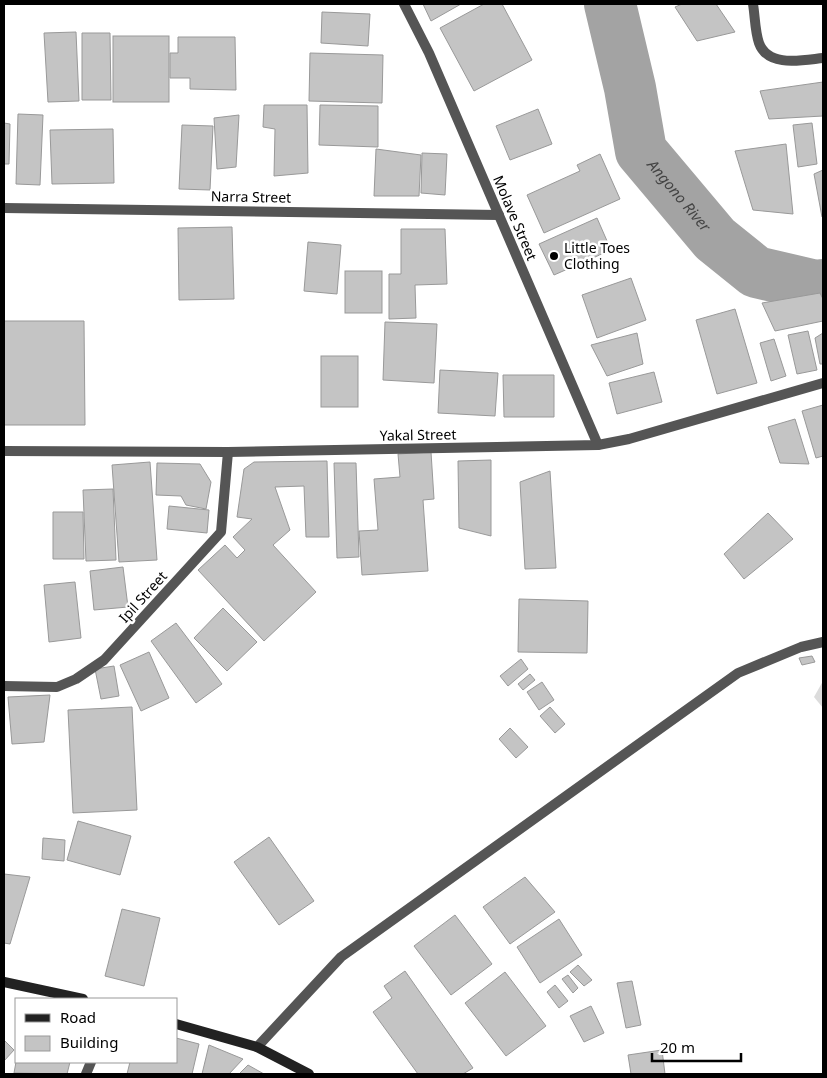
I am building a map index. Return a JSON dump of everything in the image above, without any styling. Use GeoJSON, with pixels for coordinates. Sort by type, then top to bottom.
{"type":"FeatureCollection","features":[{"type":"Feature","properties":{"kind":"street","name":"Molave Street"},"geometry":{"type":"LineString","coordinates":[[404,4],[429,53],[598,445]]}},
{"type":"Feature","properties":{"kind":"street"},"geometry":{"type":"LineString","coordinates":[[753,4],[759,44],[772,57],[794,61],[823,58]]}},
{"type":"Feature","properties":{"kind":"street","name":"Narra Street"},"geometry":{"type":"LineString","coordinates":[[4,208],[498,215]]}},
{"type":"Feature","properties":{"kind":"street","name":"Yakal Street"},"geometry":{"type":"LineString","coordinates":[[4,451],[228,452],[598,445],[629,439],[823,383]]}},
{"type":"Feature","properties":{"kind":"street","name":"Ipil Street"},"geometry":{"type":"LineString","coordinates":[[4,686],[57,686],[76,679],[104,660],[221,532],[228,452]]}},
{"type":"Feature","properties":{"kind":"street"},"geometry":{"type":"LineString","coordinates":[[257,1047],[341,957],[729,679],[738,673],[801,647],[823,642]]}},
{"type":"Feature","properties":{"kind":"street"},"geometry":{"type":"LineString","coordinates":[[4,982],[78,998]]}},
{"type":"Feature","properties":{"kind":"street"},"geometry":{"type":"LineString","coordinates":[[178,1025],[257,1047],[309,1074]]}},
{"type":"Feature","properties":{"kind":"shaded area"},"geometry":{"type":"Polygon","coordinates":[[[823,681],[823,708],[814,697],[823,681]]]}},
{"type":"Feature","properties":{"kind":"building"},"geometry":{"type":"Polygon","coordinates":[[[423,4],[461,4],[431,21],[423,4]]]}},
{"type":"Feature","properties":{"kind":"building"},"geometry":{"type":"Polygon","coordinates":[[[484,4],[502,4],[532,60],[474,91],[440,28],[484,4]]]}},
{"type":"Feature","properties":{"kind":"building"},"geometry":{"type":"Polygon","coordinates":[[[682,4],[716,4],[735,32],[697,41],[675,7],[682,4]]]}},
{"type":"Feature","properties":{"kind":"building"},"geometry":{"type":"Polygon","coordinates":[[[322,12],[370,14],[368,46],[321,43],[322,12]]]}},
{"type":"Feature","properties":{"kind":"building"},"geometry":{"type":"Polygon","coordinates":[[[76,32],[79,101],[48,102],[44,33],[76,32]]]}},
{"type":"Feature","properties":{"kind":"building"},"geometry":{"type":"Polygon","coordinates":[[[82,33],[110,33],[111,100],[82,100],[82,33]]]}},
{"type":"Feature","properties":{"kind":"building"},"geometry":{"type":"Polygon","coordinates":[[[113,36],[169,36],[169,102],[113,102],[113,36]]]}},
{"type":"Feature","properties":{"kind":"building"},"geometry":{"type":"Polygon","coordinates":[[[178,37],[235,37],[236,90],[190,89],[190,78],[170,78],[170,53],[178,53],[178,37]]]}},
{"type":"Feature","properties":{"kind":"building"},"geometry":{"type":"Polygon","coordinates":[[[310,53],[383,55],[382,103],[309,101],[310,53]]]}},
{"type":"Feature","properties":{"kind":"building"},"geometry":{"type":"Polygon","coordinates":[[[823,82],[823,116],[769,119],[760,91],[823,82]]]}},
{"type":"Feature","properties":{"kind":"building"},"geometry":{"type":"Polygon","coordinates":[[[264,105],[307,105],[308,173],[274,176],[275,129],[263,127],[264,105]]]}},
{"type":"Feature","properties":{"kind":"building"},"geometry":{"type":"Polygon","coordinates":[[[320,105],[378,106],[378,147],[319,145],[320,105]]]}},
{"type":"Feature","properties":{"kind":"building"},"geometry":{"type":"Polygon","coordinates":[[[538,109],[552,144],[510,160],[496,126],[538,109]]]}},
{"type":"Feature","properties":{"kind":"building"},"geometry":{"type":"Polygon","coordinates":[[[18,114],[43,115],[40,185],[16,184],[18,114]]]}},
{"type":"Feature","properties":{"kind":"building"},"geometry":{"type":"Polygon","coordinates":[[[239,115],[236,167],[217,169],[214,118],[239,115]]]}},
{"type":"Feature","properties":{"kind":"building"},"geometry":{"type":"Polygon","coordinates":[[[4,123],[10,124],[9,164],[4,164],[4,123]]]}},
{"type":"Feature","properties":{"kind":"building"},"geometry":{"type":"Polygon","coordinates":[[[812,123],[817,164],[798,167],[793,125],[812,123]]]}},
{"type":"Feature","properties":{"kind":"building"},"geometry":{"type":"Polygon","coordinates":[[[182,125],[213,126],[210,190],[179,189],[182,125]]]}},
{"type":"Feature","properties":{"kind":"building"},"geometry":{"type":"Polygon","coordinates":[[[113,129],[114,183],[52,184],[50,130],[113,129]]]}},
{"type":"Feature","properties":{"kind":"building"},"geometry":{"type":"Polygon","coordinates":[[[786,144],[793,214],[753,210],[735,151],[786,144]]]}},
{"type":"Feature","properties":{"kind":"building"},"geometry":{"type":"Polygon","coordinates":[[[376,149],[421,155],[419,196],[374,196],[376,149]]]}},
{"type":"Feature","properties":{"kind":"building"},"geometry":{"type":"Polygon","coordinates":[[[422,153],[447,154],[445,195],[421,193],[422,153]]]}},
{"type":"Feature","properties":{"kind":"building"},"geometry":{"type":"Polygon","coordinates":[[[600,154],[620,199],[544,233],[527,195],[580,171],[577,165],[600,154]]]}},
{"type":"Feature","properties":{"kind":"building"},"geometry":{"type":"Polygon","coordinates":[[[823,170],[823,217],[822,217],[814,174],[823,170]]]}},
{"type":"Feature","properties":{"kind":"building"},"geometry":{"type":"Polygon","coordinates":[[[597,218],[611,250],[554,275],[539,244],[597,218]]]}},
{"type":"Feature","properties":{"kind":"building"},"geometry":{"type":"Polygon","coordinates":[[[232,227],[234,299],[179,300],[178,228],[232,227]]]}},
{"type":"Feature","properties":{"kind":"building"},"geometry":{"type":"Polygon","coordinates":[[[401,229],[445,229],[447,284],[415,285],[416,318],[389,319],[389,274],[401,274],[401,229]]]}},
{"type":"Feature","properties":{"kind":"building"},"geometry":{"type":"Polygon","coordinates":[[[308,242],[341,245],[337,294],[304,291],[308,242]]]}},
{"type":"Feature","properties":{"kind":"building"},"geometry":{"type":"Polygon","coordinates":[[[345,271],[382,271],[382,313],[345,313],[345,271]]]}},
{"type":"Feature","properties":{"kind":"building"},"geometry":{"type":"Polygon","coordinates":[[[631,278],[646,320],[597,338],[582,295],[631,278]]]}},
{"type":"Feature","properties":{"kind":"building"},"geometry":{"type":"Polygon","coordinates":[[[820,293],[823,299],[823,321],[775,331],[762,303],[820,293]]]}},
{"type":"Feature","properties":{"kind":"building"},"geometry":{"type":"Polygon","coordinates":[[[735,309],[757,383],[717,394],[696,320],[735,309]]]}},
{"type":"Feature","properties":{"kind":"building"},"geometry":{"type":"Polygon","coordinates":[[[4,321],[84,321],[85,425],[4,425],[4,321]]]}},
{"type":"Feature","properties":{"kind":"building"},"geometry":{"type":"Polygon","coordinates":[[[385,322],[437,324],[434,383],[383,380],[385,322]]]}},
{"type":"Feature","properties":{"kind":"building"},"geometry":{"type":"Polygon","coordinates":[[[808,331],[817,370],[797,374],[788,335],[808,331]]]}},
{"type":"Feature","properties":{"kind":"building"},"geometry":{"type":"Polygon","coordinates":[[[637,333],[643,364],[607,376],[591,345],[637,333]]]}},
{"type":"Feature","properties":{"kind":"building"},"geometry":{"type":"Polygon","coordinates":[[[823,333],[823,364],[820,364],[815,338],[823,333]]]}},
{"type":"Feature","properties":{"kind":"building"},"geometry":{"type":"Polygon","coordinates":[[[774,339],[786,376],[771,381],[760,343],[774,339]]]}},
{"type":"Feature","properties":{"kind":"building"},"geometry":{"type":"Polygon","coordinates":[[[321,356],[358,356],[358,407],[321,407],[321,356]]]}},
{"type":"Feature","properties":{"kind":"building"},"geometry":{"type":"Polygon","coordinates":[[[440,370],[498,373],[495,416],[438,413],[440,370]]]}},
{"type":"Feature","properties":{"kind":"building"},"geometry":{"type":"Polygon","coordinates":[[[654,372],[662,402],[617,414],[609,383],[654,372]]]}},
{"type":"Feature","properties":{"kind":"building"},"geometry":{"type":"Polygon","coordinates":[[[503,375],[554,375],[554,417],[504,417],[503,375]]]}},
{"type":"Feature","properties":{"kind":"building"},"geometry":{"type":"Polygon","coordinates":[[[823,405],[823,456],[816,458],[802,411],[823,405]]]}},
{"type":"Feature","properties":{"kind":"building"},"geometry":{"type":"Polygon","coordinates":[[[795,419],[809,464],[780,463],[768,427],[795,419]]]}},
{"type":"Feature","properties":{"kind":"building"},"geometry":{"type":"Polygon","coordinates":[[[431,452],[434,499],[423,500],[428,571],[362,575],[359,531],[378,530],[374,479],[400,477],[398,454],[431,452]]]}},
{"type":"Feature","properties":{"kind":"building"},"geometry":{"type":"Polygon","coordinates":[[[491,460],[491,536],[459,528],[458,461],[491,460]]]}},
{"type":"Feature","properties":{"kind":"building"},"geometry":{"type":"Polygon","coordinates":[[[327,461],[329,537],[306,537],[304,486],[275,487],[290,530],[273,545],[316,592],[264,641],[198,570],[225,545],[237,558],[245,550],[233,537],[252,519],[237,517],[244,469],[254,462],[327,461]]]}},
{"type":"Feature","properties":{"kind":"building"},"geometry":{"type":"Polygon","coordinates":[[[150,462],[157,560],[119,562],[112,465],[150,462]]]}},
{"type":"Feature","properties":{"kind":"building"},"geometry":{"type":"Polygon","coordinates":[[[157,463],[200,464],[211,482],[206,509],[186,505],[181,496],[156,495],[157,463]]]}},
{"type":"Feature","properties":{"kind":"building"},"geometry":{"type":"Polygon","coordinates":[[[334,463],[356,463],[359,557],[337,558],[334,463]]]}},
{"type":"Feature","properties":{"kind":"building"},"geometry":{"type":"Polygon","coordinates":[[[550,471],[556,568],[525,569],[520,482],[550,471]]]}},
{"type":"Feature","properties":{"kind":"building"},"geometry":{"type":"Polygon","coordinates":[[[113,489],[116,560],[86,561],[83,490],[113,489]]]}},
{"type":"Feature","properties":{"kind":"building"},"geometry":{"type":"Polygon","coordinates":[[[169,506],[209,510],[207,533],[167,529],[169,506]]]}},
{"type":"Feature","properties":{"kind":"building"},"geometry":{"type":"Polygon","coordinates":[[[53,512],[83,512],[84,559],[53,559],[53,512]]]}},
{"type":"Feature","properties":{"kind":"building"},"geometry":{"type":"Polygon","coordinates":[[[768,513],[793,539],[744,579],[724,554],[768,513]]]}},
{"type":"Feature","properties":{"kind":"building"},"geometry":{"type":"Polygon","coordinates":[[[123,567],[128,607],[94,610],[90,571],[123,567]]]}},
{"type":"Feature","properties":{"kind":"building"},"geometry":{"type":"Polygon","coordinates":[[[75,582],[81,638],[49,642],[44,585],[75,582]]]}},
{"type":"Feature","properties":{"kind":"building"},"geometry":{"type":"Polygon","coordinates":[[[519,599],[588,601],[587,653],[518,652],[519,599]]]}},
{"type":"Feature","properties":{"kind":"building"},"geometry":{"type":"Polygon","coordinates":[[[223,608],[257,642],[227,671],[194,638],[223,608]]]}},
{"type":"Feature","properties":{"kind":"building"},"geometry":{"type":"Polygon","coordinates":[[[176,623],[222,684],[196,703],[151,641],[176,623]]]}},
{"type":"Feature","properties":{"kind":"building"},"geometry":{"type":"Polygon","coordinates":[[[149,652],[169,698],[141,711],[120,665],[149,652]]]}},
{"type":"Feature","properties":{"kind":"building"},"geometry":{"type":"Polygon","coordinates":[[[812,656],[815,662],[802,665],[799,658],[812,656]]]}},
{"type":"Feature","properties":{"kind":"building"},"geometry":{"type":"Polygon","coordinates":[[[521,659],[528,669],[508,686],[500,676],[521,659]]]}},
{"type":"Feature","properties":{"kind":"building"},"geometry":{"type":"Polygon","coordinates":[[[114,666],[119,696],[101,699],[95,669],[114,666]]]}},
{"type":"Feature","properties":{"kind":"building"},"geometry":{"type":"Polygon","coordinates":[[[530,674],[535,680],[523,690],[518,684],[530,674]]]}},
{"type":"Feature","properties":{"kind":"building"},"geometry":{"type":"Polygon","coordinates":[[[542,682],[554,700],[539,710],[527,692],[542,682]]]}},
{"type":"Feature","properties":{"kind":"building"},"geometry":{"type":"Polygon","coordinates":[[[50,695],[44,742],[12,744],[8,697],[50,695]]]}},
{"type":"Feature","properties":{"kind":"building"},"geometry":{"type":"Polygon","coordinates":[[[132,707],[137,810],[73,813],[68,710],[132,707]]]}},
{"type":"Feature","properties":{"kind":"building"},"geometry":{"type":"Polygon","coordinates":[[[550,707],[565,724],[555,733],[540,716],[550,707]]]}},
{"type":"Feature","properties":{"kind":"building"},"geometry":{"type":"Polygon","coordinates":[[[510,728],[528,747],[516,758],[499,739],[510,728]]]}},
{"type":"Feature","properties":{"kind":"building"},"geometry":{"type":"Polygon","coordinates":[[[78,821],[131,836],[120,875],[67,860],[78,821]]]}},
{"type":"Feature","properties":{"kind":"building"},"geometry":{"type":"Polygon","coordinates":[[[269,837],[314,901],[279,925],[234,862],[269,837]]]}},
{"type":"Feature","properties":{"kind":"building"},"geometry":{"type":"Polygon","coordinates":[[[43,838],[65,840],[64,861],[42,859],[43,838]]]}},
{"type":"Feature","properties":{"kind":"building"},"geometry":{"type":"Polygon","coordinates":[[[4,874],[30,877],[10,944],[4,943],[4,874]]]}},
{"type":"Feature","properties":{"kind":"building"},"geometry":{"type":"Polygon","coordinates":[[[525,877],[555,912],[510,944],[483,907],[525,877]]]}},
{"type":"Feature","properties":{"kind":"building"},"geometry":{"type":"Polygon","coordinates":[[[122,909],[160,918],[144,986],[105,976],[122,909]]]}},
{"type":"Feature","properties":{"kind":"building"},"geometry":{"type":"Polygon","coordinates":[[[455,915],[492,964],[451,995],[414,946],[455,915]]]}},
{"type":"Feature","properties":{"kind":"building"},"geometry":{"type":"Polygon","coordinates":[[[559,919],[582,955],[540,983],[517,947],[559,919]]]}},
{"type":"Feature","properties":{"kind":"building"},"geometry":{"type":"Polygon","coordinates":[[[578,965],[592,980],[584,986],[570,972],[578,965]]]}},
{"type":"Feature","properties":{"kind":"building"},"geometry":{"type":"Polygon","coordinates":[[[405,971],[473,1068],[463,1074],[418,1074],[373,1012],[392,998],[384,986],[405,971]]]}},
{"type":"Feature","properties":{"kind":"building"},"geometry":{"type":"Polygon","coordinates":[[[505,972],[546,1026],[506,1056],[465,1003],[505,972]]]}},
{"type":"Feature","properties":{"kind":"building"},"geometry":{"type":"Polygon","coordinates":[[[568,975],[578,988],[573,993],[562,979],[568,975]]]}},
{"type":"Feature","properties":{"kind":"building"},"geometry":{"type":"Polygon","coordinates":[[[632,981],[641,1025],[626,1028],[617,983],[632,981]]]}},
{"type":"Feature","properties":{"kind":"building"},"geometry":{"type":"Polygon","coordinates":[[[555,985],[568,1001],[559,1008],[547,992],[555,985]]]}},
{"type":"Feature","properties":{"kind":"building"},"geometry":{"type":"Polygon","coordinates":[[[591,1006],[604,1033],[584,1042],[570,1016],[591,1006]]]}},
{"type":"Feature","properties":{"kind":"building"},"geometry":{"type":"Polygon","coordinates":[[[178,1039],[199,1044],[192,1074],[127,1074],[130,1063],[178,1063],[178,1039]]]}},
{"type":"Feature","properties":{"kind":"building"},"geometry":{"type":"Polygon","coordinates":[[[4,1040],[14,1050],[4,1061],[4,1040]]]}},
{"type":"Feature","properties":{"kind":"building"},"geometry":{"type":"Polygon","coordinates":[[[209,1045],[243,1059],[229,1074],[202,1074],[209,1045]]]}},
{"type":"Feature","properties":{"kind":"building"},"geometry":{"type":"Polygon","coordinates":[[[662,1050],[665,1074],[631,1074],[628,1055],[662,1050]]]}},
{"type":"Feature","properties":{"kind":"building"},"geometry":{"type":"Polygon","coordinates":[[[16,1063],[70,1063],[67,1074],[14,1073],[16,1063]]]}},
{"type":"Feature","properties":{"kind":"building"},"geometry":{"type":"Polygon","coordinates":[[[248,1065],[264,1074],[239,1074],[248,1065]]]}},
{"type":"Feature","properties":{"kind":"waterway","name":"Angono River"},"geometry":{"type":"LineString","coordinates":[[610,4],[630,88],[641,151],[715,239],[756,272],[816,286],[823,285]]}},
{"type":"Feature","properties":{"kind":"place","name":"Little Toes Clothing"},"geometry":{"type":"Point","coordinates":[554,256]}}]}
